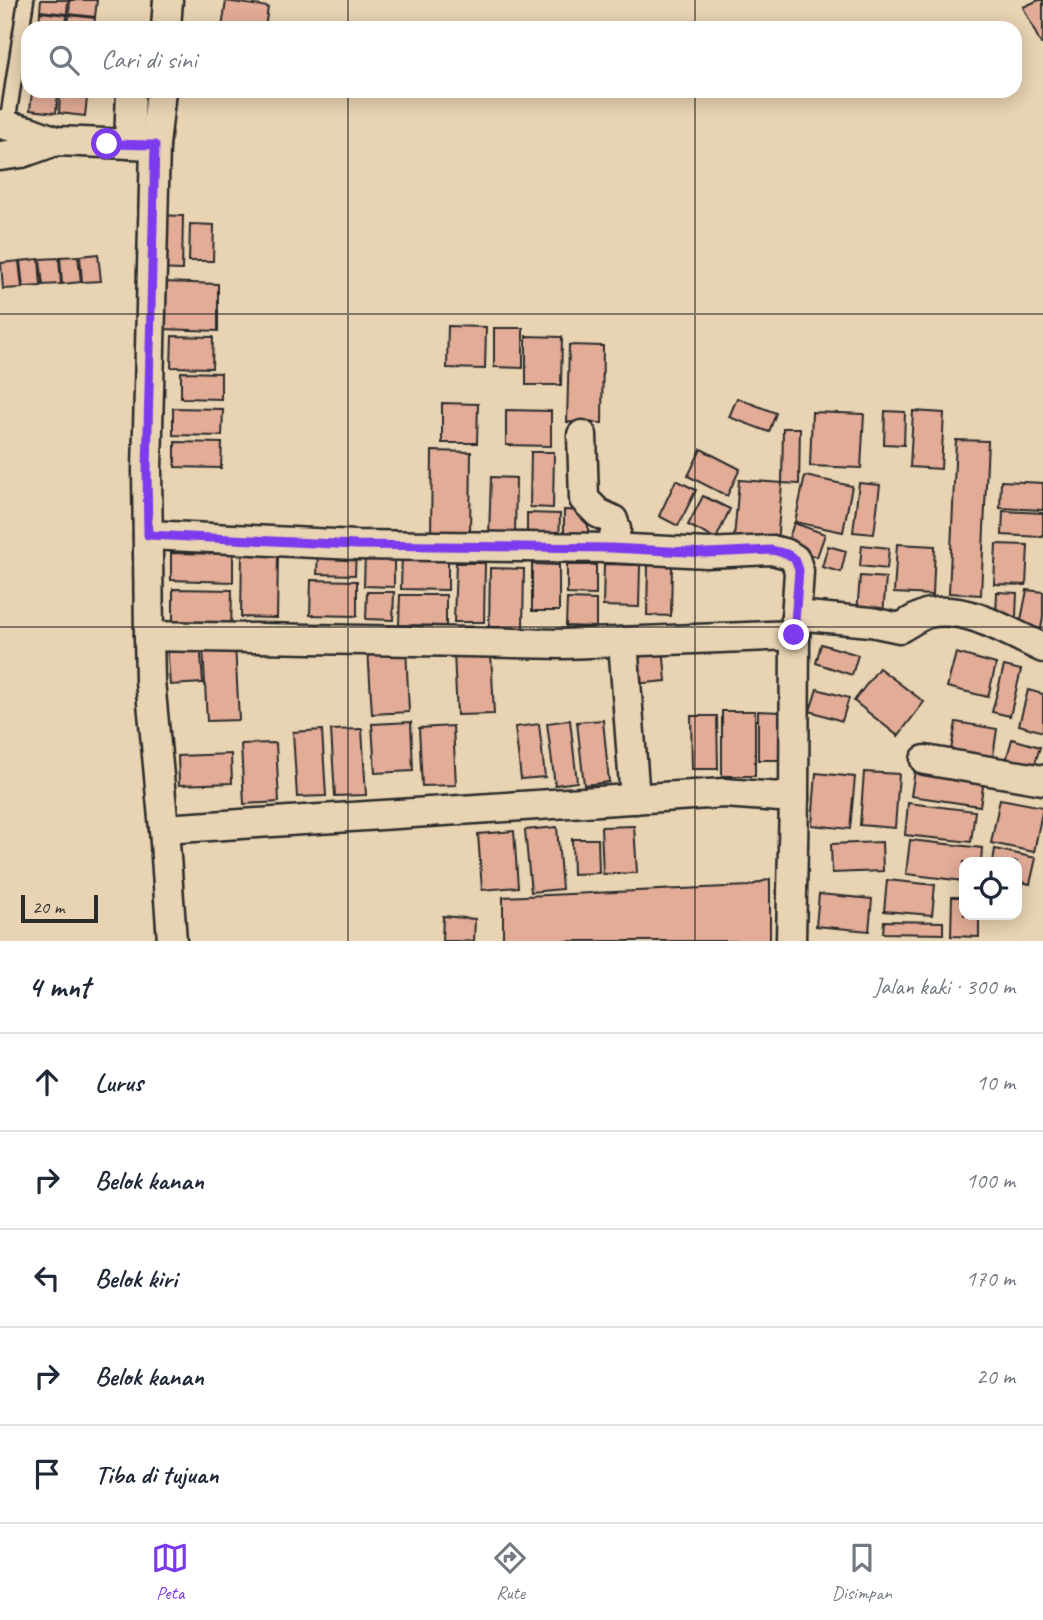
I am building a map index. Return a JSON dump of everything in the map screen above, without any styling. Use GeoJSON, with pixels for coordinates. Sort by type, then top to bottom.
{"type":"FeatureCollection","features":[{"type":"Feature","properties":{"kind":"street"},"geometry":{"type":"LineString","coordinates":[[166,21],[168,0]]}},
{"type":"Feature","properties":{"kind":"street"},"geometry":{"type":"LineString","coordinates":[[132,98],[142,145],[150,681],[172,941]]}},
{"type":"Feature","properties":{"kind":"street"},"geometry":{"type":"LineString","coordinates":[[142,145],[159,98]]}},
{"type":"Feature","properties":{"kind":"street"},"geometry":{"type":"LineString","coordinates":[[4,125],[56,141],[142,145]]}},
{"type":"Feature","properties":{"kind":"street"},"geometry":{"type":"LineString","coordinates":[[0,156],[22,153],[56,141]]}},
{"type":"Feature","properties":{"kind":"street"},"geometry":{"type":"LineString","coordinates":[[582,435],[584,499],[597,513],[613,520],[616,529],[611,548]]}},
{"type":"Feature","properties":{"kind":"street"},"geometry":{"type":"LineString","coordinates":[[148,535],[356,545],[611,548],[707,553],[772,550],[795,559],[799,570],[795,625],[791,941]]}},
{"type":"Feature","properties":{"kind":"street"},"geometry":{"type":"LineString","coordinates":[[149,636],[564,645],[623,642],[795,625],[872,622],[900,628],[925,613],[950,611],[990,622],[1043,648]]}},
{"type":"Feature","properties":{"kind":"street"},"geometry":{"type":"LineString","coordinates":[[623,642],[635,799]]}},
{"type":"Feature","properties":{"kind":"street"},"geometry":{"type":"LineString","coordinates":[[925,760],[1043,780]]}},
{"type":"Feature","properties":{"kind":"street"},"geometry":{"type":"LineString","coordinates":[[164,829],[724,793],[794,798]]}},
{"type":"Feature","properties":{"kind":"lane"},"geometry":{"type":"LineString","coordinates":[[22,21],[26,0]]}},
{"type":"Feature","properties":{"kind":"lane"},"geometry":{"type":"LineString","coordinates":[[4,125],[21,28]]}},
{"type":"Feature","properties":{"kind":"building"},"geometry":{"type":"Polygon","coordinates":[[[41,0],[68,0],[67,14],[40,11],[41,0]]]}},
{"type":"Feature","properties":{"kind":"building"},"geometry":{"type":"Polygon","coordinates":[[[70,0],[97,0],[95,17],[69,14],[70,0]]]}},
{"type":"Feature","properties":{"kind":"building"},"geometry":{"type":"Polygon","coordinates":[[[1043,0],[1041,44],[1023,7],[1043,0]]]}},
{"type":"Feature","properties":{"kind":"building"},"geometry":{"type":"Polygon","coordinates":[[[226,1],[268,7],[266,21],[223,21],[226,1]]]}},
{"type":"Feature","properties":{"kind":"building"},"geometry":{"type":"Polygon","coordinates":[[[40,12],[67,15],[67,21],[39,21],[40,12]]]}},
{"type":"Feature","properties":{"kind":"building"},"geometry":{"type":"Polygon","coordinates":[[[69,15],[95,18],[95,21],[69,21],[69,15]]]}},
{"type":"Feature","properties":{"kind":"building"},"geometry":{"type":"Polygon","coordinates":[[[31,98],[58,98],[56,113],[30,110],[31,98]]]}},
{"type":"Feature","properties":{"kind":"building"},"geometry":{"type":"Polygon","coordinates":[[[60,98],[87,98],[85,116],[59,113],[60,98]]]}},
{"type":"Feature","properties":{"kind":"building"},"geometry":{"type":"Polygon","coordinates":[[[155,215],[183,216],[182,270],[154,269],[155,215]]]}},
{"type":"Feature","properties":{"kind":"building"},"geometry":{"type":"Polygon","coordinates":[[[190,224],[214,225],[213,261],[189,261],[190,224]]]}},
{"type":"Feature","properties":{"kind":"building"},"geometry":{"type":"Polygon","coordinates":[[[98,254],[101,281],[82,282],[80,256],[98,254]]]}},
{"type":"Feature","properties":{"kind":"building"},"geometry":{"type":"Polygon","coordinates":[[[78,256],[81,282],[62,284],[60,257],[78,256]]]}},
{"type":"Feature","properties":{"kind":"building"},"geometry":{"type":"Polygon","coordinates":[[[59,258],[61,284],[43,285],[40,259],[59,258]]]}},
{"type":"Feature","properties":{"kind":"building"},"geometry":{"type":"Polygon","coordinates":[[[39,259],[41,286],[23,287],[20,261],[39,259]]]}},
{"type":"Feature","properties":{"kind":"building"},"geometry":{"type":"Polygon","coordinates":[[[19,261],[22,288],[3,289],[1,263],[19,261]]]}},
{"type":"Feature","properties":{"kind":"building"},"geometry":{"type":"Polygon","coordinates":[[[164,282],[218,284],[218,331],[163,329],[164,282]]]}},
{"type":"Feature","properties":{"kind":"building"},"geometry":{"type":"Polygon","coordinates":[[[448,326],[486,327],[485,369],[447,368],[448,326]]]}},
{"type":"Feature","properties":{"kind":"building"},"geometry":{"type":"Polygon","coordinates":[[[494,328],[523,328],[523,368],[494,367],[494,328]]]}},
{"type":"Feature","properties":{"kind":"building"},"geometry":{"type":"Polygon","coordinates":[[[172,336],[213,337],[212,368],[171,367],[172,336]]]}},
{"type":"Feature","properties":{"kind":"building"},"geometry":{"type":"Polygon","coordinates":[[[526,336],[562,337],[561,385],[526,385],[526,336]]]}},
{"type":"Feature","properties":{"kind":"building"},"geometry":{"type":"Polygon","coordinates":[[[569,345],[603,346],[602,423],[567,422],[569,345]]]}},
{"type":"Feature","properties":{"kind":"building"},"geometry":{"type":"Polygon","coordinates":[[[181,372],[221,373],[221,399],[181,398],[181,372]]]}},
{"type":"Feature","properties":{"kind":"building"},"geometry":{"type":"Polygon","coordinates":[[[737,398],[776,413],[769,432],[729,417],[737,398]]]}},
{"type":"Feature","properties":{"kind":"building"},"geometry":{"type":"Polygon","coordinates":[[[442,403],[478,404],[477,443],[442,443],[442,403]]]}},
{"type":"Feature","properties":{"kind":"building"},"geometry":{"type":"Polygon","coordinates":[[[173,408],[223,409],[222,436],[173,435],[173,408]]]}},
{"type":"Feature","properties":{"kind":"building"},"geometry":{"type":"Polygon","coordinates":[[[506,410],[551,411],[551,446],[506,445],[506,410]]]}},
{"type":"Feature","properties":{"kind":"building"},"geometry":{"type":"Polygon","coordinates":[[[885,411],[905,412],[904,445],[884,444],[885,411]]]}},
{"type":"Feature","properties":{"kind":"building"},"geometry":{"type":"Polygon","coordinates":[[[913,411],[944,413],[941,469],[910,467],[913,411]]]}},
{"type":"Feature","properties":{"kind":"building"},"geometry":{"type":"Polygon","coordinates":[[[812,412],[864,414],[861,468],[810,466],[812,412]]]}},
{"type":"Feature","properties":{"kind":"building"},"geometry":{"type":"Polygon","coordinates":[[[783,428],[800,428],[799,484],[782,483],[783,428]]]}},
{"type":"Feature","properties":{"kind":"building"},"geometry":{"type":"Polygon","coordinates":[[[956,440],[988,441],[981,595],[949,593],[956,440]]]}},
{"type":"Feature","properties":{"kind":"building"},"geometry":{"type":"Polygon","coordinates":[[[175,442],[222,443],[221,468],[175,467],[175,442]]]}},
{"type":"Feature","properties":{"kind":"building"},"geometry":{"type":"Polygon","coordinates":[[[701,449],[740,469],[727,496],[688,476],[701,449]]]}},
{"type":"Feature","properties":{"kind":"building"},"geometry":{"type":"Polygon","coordinates":[[[432,451],[471,452],[470,536],[431,535],[432,451]]]}},
{"type":"Feature","properties":{"kind":"building"},"geometry":{"type":"Polygon","coordinates":[[[531,452],[554,452],[553,508],[530,507],[531,452]]]}},
{"type":"Feature","properties":{"kind":"building"},"geometry":{"type":"Polygon","coordinates":[[[805,476],[852,486],[843,532],[795,522],[805,476]]]}},
{"type":"Feature","properties":{"kind":"building"},"geometry":{"type":"Polygon","coordinates":[[[491,477],[516,478],[515,536],[489,535],[491,477]]]}},
{"type":"Feature","properties":{"kind":"building"},"geometry":{"type":"Polygon","coordinates":[[[676,480],[696,490],[678,526],[659,516],[676,480]]]}},
{"type":"Feature","properties":{"kind":"building"},"geometry":{"type":"Polygon","coordinates":[[[739,480],[782,483],[777,543],[734,539],[739,480]]]}},
{"type":"Feature","properties":{"kind":"building"},"geometry":{"type":"Polygon","coordinates":[[[1001,481],[1043,483],[1043,510],[1000,508],[1001,481]]]}},
{"type":"Feature","properties":{"kind":"building"},"geometry":{"type":"Polygon","coordinates":[[[859,483],[880,485],[874,534],[853,532],[859,483]]]}},
{"type":"Feature","properties":{"kind":"building"},"geometry":{"type":"Polygon","coordinates":[[[703,496],[730,509],[716,539],[688,525],[703,496]]]}},
{"type":"Feature","properties":{"kind":"building"},"geometry":{"type":"Polygon","coordinates":[[[564,510],[588,511],[588,540],[564,539],[564,510]]]}},
{"type":"Feature","properties":{"kind":"building"},"geometry":{"type":"Polygon","coordinates":[[[1003,511],[1043,513],[1043,537],[1002,535],[1003,511]]]}},
{"type":"Feature","properties":{"kind":"building"},"geometry":{"type":"Polygon","coordinates":[[[527,513],[560,514],[559,543],[527,543],[527,513]]]}},
{"type":"Feature","properties":{"kind":"building"},"geometry":{"type":"Polygon","coordinates":[[[794,523],[825,534],[817,557],[786,547],[794,523]]]}},
{"type":"Feature","properties":{"kind":"building"},"geometry":{"type":"Polygon","coordinates":[[[897,544],[935,546],[933,595],[894,593],[897,544]]]}},
{"type":"Feature","properties":{"kind":"building"},"geometry":{"type":"Polygon","coordinates":[[[996,544],[1028,545],[1026,585],[994,584],[996,544]]]}},
{"type":"Feature","properties":{"kind":"building"},"geometry":{"type":"Polygon","coordinates":[[[862,545],[889,548],[887,569],[860,566],[862,545]]]}},
{"type":"Feature","properties":{"kind":"building"},"geometry":{"type":"Polygon","coordinates":[[[828,546],[846,551],[841,572],[822,567],[828,546]]]}},
{"type":"Feature","properties":{"kind":"building"},"geometry":{"type":"Polygon","coordinates":[[[318,549],[356,549],[355,575],[317,574],[318,549]]]}},
{"type":"Feature","properties":{"kind":"building"},"geometry":{"type":"Polygon","coordinates":[[[171,553],[233,554],[233,582],[171,580],[171,553]]]}},
{"type":"Feature","properties":{"kind":"building"},"geometry":{"type":"Polygon","coordinates":[[[242,553],[278,554],[277,618],[241,617],[242,553]]]}},
{"type":"Feature","properties":{"kind":"building"},"geometry":{"type":"Polygon","coordinates":[[[365,553],[394,554],[394,587],[364,586],[365,553]]]}},
{"type":"Feature","properties":{"kind":"building"},"geometry":{"type":"Polygon","coordinates":[[[402,553],[448,555],[448,590],[401,589],[402,553]]]}},
{"type":"Feature","properties":{"kind":"building"},"geometry":{"type":"Polygon","coordinates":[[[456,563],[485,563],[484,622],[454,622],[456,563]]]}},
{"type":"Feature","properties":{"kind":"building"},"geometry":{"type":"Polygon","coordinates":[[[532,564],[559,565],[559,611],[532,611],[532,564]]]}},
{"type":"Feature","properties":{"kind":"building"},"geometry":{"type":"Polygon","coordinates":[[[604,564],[640,565],[639,607],[603,606],[604,564]]]}},
{"type":"Feature","properties":{"kind":"building"},"geometry":{"type":"Polygon","coordinates":[[[567,565],[596,565],[596,595],[567,594],[567,565]]]}},
{"type":"Feature","properties":{"kind":"building"},"geometry":{"type":"Polygon","coordinates":[[[648,565],[672,566],[671,616],[647,615],[648,565]]]}},
{"type":"Feature","properties":{"kind":"building"},"geometry":{"type":"Polygon","coordinates":[[[490,568],[524,569],[523,628],[489,627],[490,568]]]}},
{"type":"Feature","properties":{"kind":"building"},"geometry":{"type":"Polygon","coordinates":[[[860,576],[886,578],[883,615],[857,613],[860,576]]]}},
{"type":"Feature","properties":{"kind":"building"},"geometry":{"type":"Polygon","coordinates":[[[311,580],[357,581],[357,616],[310,615],[311,580]]]}},
{"type":"Feature","properties":{"kind":"building"},"geometry":{"type":"Polygon","coordinates":[[[173,589],[232,590],[231,629],[173,627],[173,589]]]}},
{"type":"Feature","properties":{"kind":"building"},"geometry":{"type":"Polygon","coordinates":[[[1027,590],[1043,592],[1041,629],[1020,625],[1027,590]]]}},
{"type":"Feature","properties":{"kind":"building"},"geometry":{"type":"Polygon","coordinates":[[[367,592],[394,592],[393,620],[366,619],[367,592]]]}},
{"type":"Feature","properties":{"kind":"building"},"geometry":{"type":"Polygon","coordinates":[[[997,592],[1017,593],[1016,617],[996,616],[997,592]]]}},
{"type":"Feature","properties":{"kind":"building"},"geometry":{"type":"Polygon","coordinates":[[[400,595],[446,595],[446,626],[399,625],[400,595]]]}},
{"type":"Feature","properties":{"kind":"building"},"geometry":{"type":"Polygon","coordinates":[[[567,599],[596,600],[596,627],[566,626],[567,599]]]}},
{"type":"Feature","properties":{"kind":"building"},"geometry":{"type":"Polygon","coordinates":[[[200,643],[203,683],[170,685],[167,644],[200,643]]]}},
{"type":"Feature","properties":{"kind":"building"},"geometry":{"type":"Polygon","coordinates":[[[235,644],[239,720],[207,721],[203,646],[235,644]]]}},
{"type":"Feature","properties":{"kind":"building"},"geometry":{"type":"Polygon","coordinates":[[[821,644],[858,655],[852,675],[816,663],[821,644]]]}},
{"type":"Feature","properties":{"kind":"building"},"geometry":{"type":"Polygon","coordinates":[[[663,646],[666,681],[634,684],[631,649],[663,646]]]}},
{"type":"Feature","properties":{"kind":"building"},"geometry":{"type":"Polygon","coordinates":[[[406,647],[409,712],[372,714],[368,648],[406,647]]]}},
{"type":"Feature","properties":{"kind":"building"},"geometry":{"type":"Polygon","coordinates":[[[491,652],[494,714],[457,715],[454,653],[491,652]]]}},
{"type":"Feature","properties":{"kind":"building"},"geometry":{"type":"Polygon","coordinates":[[[956,653],[996,664],[988,697],[947,687],[956,653]]]}},
{"type":"Feature","properties":{"kind":"building"},"geometry":{"type":"Polygon","coordinates":[[[1004,666],[1021,670],[1010,716],[992,712],[1004,666]]]}},
{"type":"Feature","properties":{"kind":"building"},"geometry":{"type":"Polygon","coordinates":[[[879,668],[924,702],[898,736],[854,701],[879,668]]]}},
{"type":"Feature","properties":{"kind":"building"},"geometry":{"type":"Polygon","coordinates":[[[817,689],[849,698],[842,721],[810,711],[817,689]]]}},
{"type":"Feature","properties":{"kind":"building"},"geometry":{"type":"Polygon","coordinates":[[[1028,690],[1043,694],[1043,732],[1019,725],[1028,690]]]}},
{"type":"Feature","properties":{"kind":"building"},"geometry":{"type":"Polygon","coordinates":[[[722,711],[755,711],[755,776],[722,776],[722,711]]]}},
{"type":"Feature","properties":{"kind":"building"},"geometry":{"type":"Polygon","coordinates":[[[758,711],[780,712],[780,760],[758,760],[758,711]]]}},
{"type":"Feature","properties":{"kind":"building"},"geometry":{"type":"Polygon","coordinates":[[[691,716],[717,716],[718,769],[692,769],[691,716]]]}},
{"type":"Feature","properties":{"kind":"building"},"geometry":{"type":"Polygon","coordinates":[[[570,720],[577,782],[555,785],[547,723],[570,720]]]}},
{"type":"Feature","properties":{"kind":"building"},"geometry":{"type":"Polygon","coordinates":[[[603,720],[609,782],[584,785],[577,722],[603,720]]]}},
{"type":"Feature","properties":{"kind":"building"},"geometry":{"type":"Polygon","coordinates":[[[411,722],[413,771],[375,773],[372,724],[411,722]]]}},
{"type":"Feature","properties":{"kind":"building"},"geometry":{"type":"Polygon","coordinates":[[[956,722],[997,729],[993,757],[951,750],[956,722]]]}},
{"type":"Feature","properties":{"kind":"building"},"geometry":{"type":"Polygon","coordinates":[[[539,724],[545,777],[521,779],[515,727],[539,724]]]}},
{"type":"Feature","properties":{"kind":"building"},"geometry":{"type":"Polygon","coordinates":[[[453,726],[456,785],[422,786],[419,728],[453,726]]]}},
{"type":"Feature","properties":{"kind":"building"},"geometry":{"type":"Polygon","coordinates":[[[362,729],[366,795],[335,796],[331,730],[362,729]]]}},
{"type":"Feature","properties":{"kind":"building"},"geometry":{"type":"Polygon","coordinates":[[[322,730],[326,796],[297,797],[293,732],[322,730]]]}},
{"type":"Feature","properties":{"kind":"building"},"geometry":{"type":"Polygon","coordinates":[[[1012,739],[1040,747],[1031,776],[1004,768],[1012,739]]]}},
{"type":"Feature","properties":{"kind":"building"},"geometry":{"type":"Polygon","coordinates":[[[276,743],[279,802],[244,804],[241,744],[276,743]]]}},
{"type":"Feature","properties":{"kind":"building"},"geometry":{"type":"Polygon","coordinates":[[[231,754],[232,783],[179,785],[178,756],[231,754]]]}},
{"type":"Feature","properties":{"kind":"building"},"geometry":{"type":"Polygon","coordinates":[[[916,764],[985,774],[980,806],[911,796],[916,764]]]}},
{"type":"Feature","properties":{"kind":"building"},"geometry":{"type":"Polygon","coordinates":[[[864,772],[899,774],[895,828],[860,825],[864,772]]]}},
{"type":"Feature","properties":{"kind":"building"},"geometry":{"type":"Polygon","coordinates":[[[816,773],[855,777],[850,829],[812,825],[816,773]]]}},
{"type":"Feature","properties":{"kind":"building"},"geometry":{"type":"Polygon","coordinates":[[[1000,799],[1043,807],[1034,852],[991,843],[1000,799]]]}},
{"type":"Feature","properties":{"kind":"building"},"geometry":{"type":"Polygon","coordinates":[[[908,803],[975,811],[971,842],[905,835],[908,803]]]}},
{"type":"Feature","properties":{"kind":"building"},"geometry":{"type":"Polygon","coordinates":[[[634,826],[637,873],[603,874],[601,827],[634,826]]]}},
{"type":"Feature","properties":{"kind":"building"},"geometry":{"type":"Polygon","coordinates":[[[557,827],[562,889],[531,892],[525,830],[557,827]]]}},
{"type":"Feature","properties":{"kind":"building"},"geometry":{"type":"Polygon","coordinates":[[[514,831],[518,887],[482,890],[478,834],[514,831]]]}},
{"type":"Feature","properties":{"kind":"building"},"geometry":{"type":"Polygon","coordinates":[[[572,839],[598,839],[599,873],[573,874],[572,839]]]}},
{"type":"Feature","properties":{"kind":"building"},"geometry":{"type":"Polygon","coordinates":[[[910,840],[982,848],[981,857],[959,857],[959,880],[906,874],[910,840]]]}},
{"type":"Feature","properties":{"kind":"building"},"geometry":{"type":"Polygon","coordinates":[[[882,842],[883,871],[832,873],[831,844],[882,842]]]}},
{"type":"Feature","properties":{"kind":"building"},"geometry":{"type":"Polygon","coordinates":[[[995,849],[1036,858],[1030,884],[1022,882],[1022,857],[994,857],[995,849]]]}},
{"type":"Feature","properties":{"kind":"building"},"geometry":{"type":"Polygon","coordinates":[[[770,879],[770,941],[503,941],[503,897],[749,886],[770,879]]]}},
{"type":"Feature","properties":{"kind":"building"},"geometry":{"type":"Polygon","coordinates":[[[887,880],[935,885],[932,915],[884,911],[887,880]]]}},
{"type":"Feature","properties":{"kind":"building"},"geometry":{"type":"Polygon","coordinates":[[[819,894],[872,899],[869,931],[816,926],[819,894]]]}},
{"type":"Feature","properties":{"kind":"building"},"geometry":{"type":"Polygon","coordinates":[[[952,897],[959,897],[959,920],[979,920],[979,937],[951,936],[952,897]]]}},
{"type":"Feature","properties":{"kind":"building"},"geometry":{"type":"Polygon","coordinates":[[[443,916],[475,919],[474,941],[442,941],[443,916]]]}},
{"type":"Feature","properties":{"kind":"building"},"geometry":{"type":"Polygon","coordinates":[[[884,921],[943,922],[943,934],[883,933],[884,921]]]}},
{"type":"Feature","properties":{"kind":"route"},"geometry":{"type":"LineString","coordinates":[[107,144],[155,145],[147,470],[148,535],[356,545],[611,548],[707,553],[772,550],[795,559],[799,570],[794,635]]}}]}
